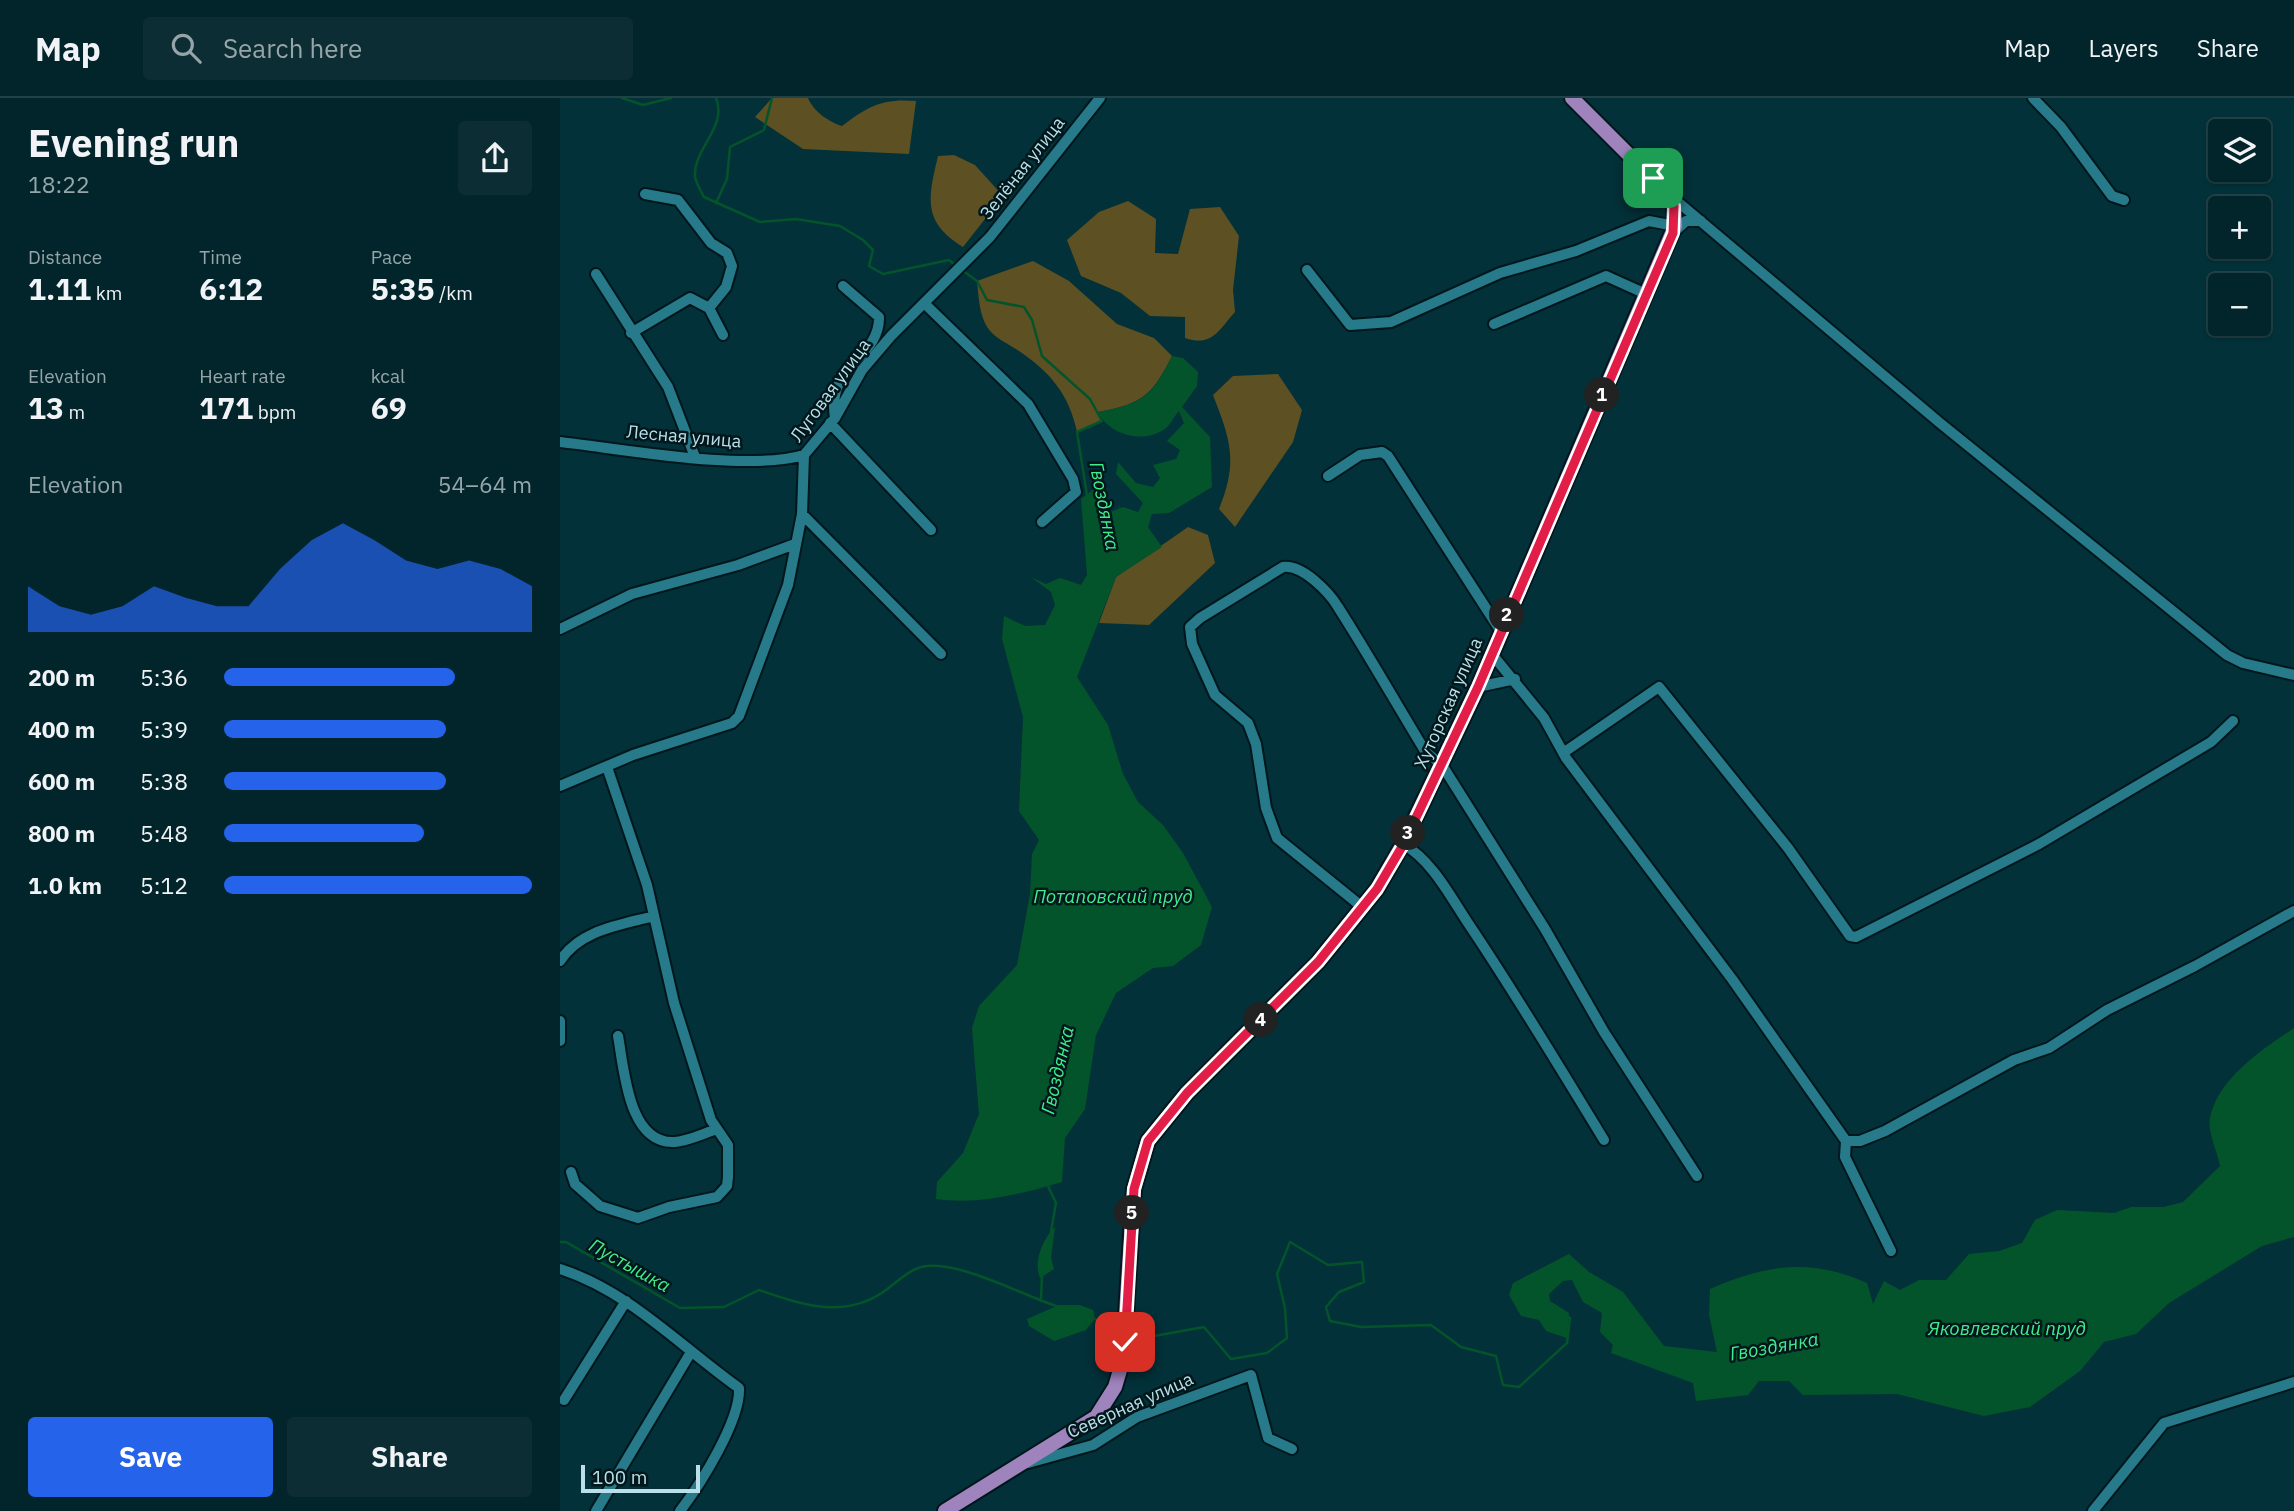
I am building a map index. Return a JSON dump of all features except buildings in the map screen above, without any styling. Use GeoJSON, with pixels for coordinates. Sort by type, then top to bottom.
{"type":"FeatureCollection","features":[{"type":"Feature","properties":{"kind":"main road"},"geometry":{"type":"LineString","coordinates":[[1572,98],[1667,193],[1674,206],[1674,229]]}},
{"type":"Feature","properties":{"kind":"main road","name":"Хуторская улица"},"geometry":{"type":"LineString","coordinates":[[945,1511],[1096,1418],[1115,1387],[1125,1342],[1134,1189],[1148,1141],[1187,1093],[1318,962],[1377,889],[1403,845],[1478,687],[1553,506],[1674,229]]}},
{"type":"Feature","properties":{"kind":"street","name":"Зелёная улица"},"geometry":{"type":"LineString","coordinates":[[950,279],[1002,222],[1100,98]]}},
{"type":"Feature","properties":{"kind":"street"},"geometry":{"type":"LineString","coordinates":[[2033,98],[2061,127],[2112,196],[2124,200]]}},
{"type":"Feature","properties":{"kind":"street"},"geometry":{"type":"LineString","coordinates":[[1667,193],[1940,423],[2227,655],[2243,663],[2294,675]]}},
{"type":"Feature","properties":{"kind":"street"},"geometry":{"type":"LineString","coordinates":[[645,194],[678,200],[711,243],[727,253],[732,266],[726,287],[709,307]]}},
{"type":"Feature","properties":{"kind":"street"},"geometry":{"type":"LineString","coordinates":[[1307,270],[1350,326],[1391,321],[1500,273],[1576,251],[1649,221],[1674,229],[1686,221],[1701,220]]}},
{"type":"Feature","properties":{"kind":"street"},"geometry":{"type":"LineString","coordinates":[[596,274],[631,333],[668,387],[695,457]]}},
{"type":"Feature","properties":{"kind":"street"},"geometry":{"type":"LineString","coordinates":[[1494,324],[1606,276],[1646,294]]}},
{"type":"Feature","properties":{"kind":"street","name":"Луговая улица"},"geometry":{"type":"LineString","coordinates":[[560,786],[633,755],[732,723],[739,716],[788,585],[802,514],[804,455],[833,421],[862,370],[891,336],[950,279]]}},
{"type":"Feature","properties":{"kind":"street"},"geometry":{"type":"LineString","coordinates":[[843,286],[879,317],[879,326],[874,338],[844,373],[832,398],[833,421],[931,530]]}},
{"type":"Feature","properties":{"kind":"street"},"geometry":{"type":"LineString","coordinates":[[631,333],[690,298],[709,307],[723,335]]}},
{"type":"Feature","properties":{"kind":"street"},"geometry":{"type":"LineString","coordinates":[[925,304],[1028,404],[1073,479],[1076,492],[1042,522]]}},
{"type":"Feature","properties":{"kind":"street","name":"Лесная улица"},"geometry":{"type":"LineString","coordinates":[[560,442],[695,457],[783,461],[804,455]]}},
{"type":"Feature","properties":{"kind":"street"},"geometry":{"type":"LineString","coordinates":[[1328,476],[1360,455],[1382,452],[1388,456],[1500,630]]}},
{"type":"Feature","properties":{"kind":"street"},"geometry":{"type":"LineString","coordinates":[[802,514],[941,654]]}},
{"type":"Feature","properties":{"kind":"street"},"geometry":{"type":"LineString","coordinates":[[560,629],[632,594],[738,565],[795,544]]}},
{"type":"Feature","properties":{"kind":"street"},"geometry":{"type":"LineString","coordinates":[[1361,906],[1276,838],[1266,808],[1256,744],[1248,723],[1215,695],[1192,644],[1190,627],[1274,570],[1289,566],[1326,592],[1338,606],[1425,751],[1442,765],[1545,929],[1604,1032],[1697,1176]]}},
{"type":"Feature","properties":{"kind":"street"},"geometry":{"type":"LineString","coordinates":[[1492,653],[1544,718],[1563,753],[1732,979],[1846,1141],[1845,1157],[1891,1251]]}},
{"type":"Feature","properties":{"kind":"street"},"geometry":{"type":"LineString","coordinates":[[1478,687],[1515,679]]}},
{"type":"Feature","properties":{"kind":"street"},"geometry":{"type":"LineString","coordinates":[[1563,753],[1659,687],[1788,848],[1850,936],[1856,937],[2039,844],[2211,742],[2232,721]]}},
{"type":"Feature","properties":{"kind":"street"},"geometry":{"type":"LineString","coordinates":[[571,1172],[575,1184],[600,1206],[638,1218],[668,1207],[711,1199],[723,1192],[728,1177],[727,1145],[716,1129],[674,1003],[647,885],[607,767]]}},
{"type":"Feature","properties":{"kind":"street"},"geometry":{"type":"LineString","coordinates":[[1403,845],[1417,852],[1447,892],[1500,971],[1604,1140]]}},
{"type":"Feature","properties":{"kind":"street"},"geometry":{"type":"LineString","coordinates":[[1846,1141],[1860,1141],[1885,1130],[2014,1060],[2049,1048],[2107,1010],[2195,966],[2294,911]]}},
{"type":"Feature","properties":{"kind":"street"},"geometry":{"type":"LineString","coordinates":[[560,961],[568,948],[582,938],[654,916]]}},
{"type":"Feature","properties":{"kind":"street"},"geometry":{"type":"LineString","coordinates":[[560,1021],[560,1041]]}},
{"type":"Feature","properties":{"kind":"street"},"geometry":{"type":"LineString","coordinates":[[618,1036],[632,1105],[637,1120],[647,1131],[668,1141],[677,1142],[716,1129]]}},
{"type":"Feature","properties":{"kind":"street"},"geometry":{"type":"LineString","coordinates":[[560,1269],[582,1276],[626,1301],[739,1388],[740,1399],[723,1440],[680,1511]]}},
{"type":"Feature","properties":{"kind":"street"},"geometry":{"type":"LineString","coordinates":[[564,1400],[626,1301]]}},
{"type":"Feature","properties":{"kind":"street"},"geometry":{"type":"LineString","coordinates":[[596,1511],[691,1352]]}},
{"type":"Feature","properties":{"kind":"street","name":"Северная улица"},"geometry":{"type":"LineString","coordinates":[[1016,1467],[1093,1445],[1137,1417],[1251,1375],[1268,1438],[1292,1448]]}},
{"type":"Feature","properties":{"kind":"street"},"geometry":{"type":"LineString","coordinates":[[2093,1511],[2164,1423],[2294,1382]]}},
{"type":"Feature","properties":{"kind":"shaded area"},"geometry":{"type":"Polygon","coordinates":[[[772,98],[808,98],[822,115],[842,126],[876,105],[894,101],[916,101],[909,154],[803,149],[755,117],[772,98]]]}},
{"type":"Feature","properties":{"kind":"shaded area"},"geometry":{"type":"Polygon","coordinates":[[[954,155],[975,165],[1003,196],[963,247],[940,228],[931,208],[932,184],[938,156],[954,155]]]}},
{"type":"Feature","properties":{"kind":"shaded area"},"geometry":{"type":"Polygon","coordinates":[[[1128,201],[1156,219],[1155,253],[1178,254],[1190,209],[1220,207],[1239,236],[1233,290],[1235,312],[1214,336],[1202,340],[1185,338],[1185,317],[1150,316],[1121,293],[1081,276],[1067,240],[1099,212],[1128,201]]]}},
{"type":"Feature","properties":{"kind":"shaded area"},"geometry":{"type":"Polygon","coordinates":[[[1033,261],[1069,281],[1117,324],[1154,338],[1172,356],[1158,380],[1144,396],[1125,406],[1098,412],[1102,421],[1077,432],[1069,406],[1057,385],[1030,359],[992,333],[982,315],[977,281],[1033,261]]]}},
{"type":"Feature","properties":{"kind":"shaded area"},"geometry":{"type":"Polygon","coordinates":[[[1278,374],[1302,410],[1293,442],[1235,527],[1219,509],[1229,478],[1230,452],[1213,395],[1233,376],[1278,374]]]}},
{"type":"Feature","properties":{"kind":"shaded area"},"geometry":{"type":"Polygon","coordinates":[[[1188,527],[1208,535],[1215,563],[1149,625],[1099,623],[1116,577],[1188,527]]]}},
{"type":"Feature","properties":{"kind":"water","name":"Потаповский пруд"},"geometry":{"type":"Polygon","coordinates":[[[1172,356],[1183,358],[1198,372],[1197,386],[1182,407],[1210,437],[1212,487],[1169,513],[1152,514],[1148,527],[1162,547],[1116,577],[1077,677],[1108,725],[1123,774],[1138,802],[1163,825],[1183,853],[1212,907],[1201,945],[1173,966],[1153,968],[1116,993],[1096,1035],[1085,1109],[1065,1138],[1062,1182],[984,1199],[936,1199],[937,1182],[963,1153],[979,1114],[972,1028],[979,1006],[1017,965],[1030,894],[1032,854],[1039,840],[1019,811],[1023,717],[1002,639],[1004,616],[1025,626],[1045,625],[1055,605],[1051,592],[1031,577],[1046,584],[1060,578],[1081,585],[1087,575],[1081,499],[1095,488],[1105,514],[1123,507],[1138,512],[1143,503],[1116,474],[1118,462],[1136,483],[1153,487],[1160,478],[1153,465],[1176,459],[1180,450],[1167,441],[1184,423],[1179,411],[1166,428],[1148,436],[1119,432],[1110,427],[1098,412],[1125,406],[1144,396],[1158,381],[1172,356]]]}},
{"type":"Feature","properties":{"kind":"water","name":"Яковлевский пруд"},"geometry":{"type":"Polygon","coordinates":[[[2294,1028],[2294,1237],[2262,1246],[2169,1303],[2136,1334],[2104,1342],[2080,1371],[2030,1407],[1984,1416],[1897,1394],[1803,1395],[1789,1381],[1759,1381],[1748,1395],[1696,1401],[1693,1383],[1611,1353],[1613,1345],[1600,1332],[1602,1313],[1583,1302],[1572,1280],[1563,1281],[1549,1294],[1550,1301],[1569,1313],[1567,1338],[1546,1331],[1539,1320],[1521,1316],[1509,1295],[1513,1283],[1569,1254],[1589,1272],[1623,1292],[1664,1346],[1717,1352],[1709,1315],[1710,1289],[1750,1274],[1788,1267],[1826,1270],[1867,1283],[1873,1304],[1884,1281],[1900,1290],[1919,1280],[1946,1280],[1969,1254],[1999,1251],[2022,1243],[2035,1220],[2057,1210],[2114,1213],[2131,1207],[2164,1207],[2183,1202],[2220,1166],[2209,1123],[2222,1090],[2243,1066],[2294,1028]]]}},
{"type":"Feature","properties":{"kind":"water"},"geometry":{"type":"Polygon","coordinates":[[[1055,1227],[1051,1258],[1054,1269],[1040,1278],[1040,1251],[1055,1227]]]}},
{"type":"Feature","properties":{"kind":"water"},"geometry":{"type":"Polygon","coordinates":[[[1059,1305],[1080,1305],[1093,1310],[1095,1319],[1086,1330],[1054,1341],[1029,1326],[1027,1319],[1059,1305]]]}},
{"type":"Feature","properties":{"kind":"waterway","name":"Гвоздянка"},"geometry":{"type":"LineString","coordinates":[[622,98],[643,105],[671,98]]}},
{"type":"Feature","properties":{"kind":"waterway","name":"Гвоздянка"},"geometry":{"type":"LineString","coordinates":[[716,98],[718,118],[696,166],[695,177],[704,197],[760,222],[796,219],[840,226],[863,240],[873,250],[869,266],[883,274],[949,260],[956,266]]}},
{"type":"Feature","properties":{"kind":"waterway"},"geometry":{"type":"LineString","coordinates":[[716,203],[727,179],[730,147],[764,130],[772,98]]}},
{"type":"Feature","properties":{"kind":"waterway","name":"Гвоздянка"},"geometry":{"type":"LineString","coordinates":[[962,270],[977,281],[987,300],[1024,307],[1032,320],[1042,356],[1090,399],[1102,421],[1077,432],[1087,495]]}},
{"type":"Feature","properties":{"kind":"waterway","name":"Гвоздянка"},"geometry":{"type":"LineString","coordinates":[[1048,1186],[1056,1203],[1051,1232]]}},
{"type":"Feature","properties":{"kind":"waterway","name":"Пустышка"},"geometry":{"type":"LineString","coordinates":[[560,1242],[566,1242],[680,1308],[724,1307],[759,1290],[808,1305],[855,1305],[871,1299],[911,1272],[927,1266],[941,1266],[975,1274],[1059,1307]]}},
{"type":"Feature","properties":{"kind":"waterway","name":"Гвоздянка"},"geometry":{"type":"LineString","coordinates":[[1143,1338],[1204,1327],[1231,1359],[1267,1353],[1287,1338],[1285,1308],[1277,1274],[1290,1242],[1328,1265],[1362,1262],[1364,1282],[1339,1292],[1326,1307],[1330,1321],[1361,1327],[1431,1325],[1461,1347],[1496,1356],[1503,1385],[1519,1387],[1567,1343],[1570,1318],[1567,1316]]}},
{"type":"Feature","properties":{"kind":"waterway","name":"Гвоздянка"},"geometry":{"type":"LineString","coordinates":[[1041,1301],[1042,1273]]}},
{"type":"Feature","properties":{"kind":"waterway","name":"Гвоздянка"},"geometry":{"type":"LineString","coordinates":[[1095,1319],[1113,1328]]}},
{"type":"Feature","properties":{"kind":"route"},"geometry":{"type":"LineString","coordinates":[[1125,1342],[1134,1189],[1148,1141],[1187,1093],[1318,962],[1377,889],[1403,845],[1478,687],[1553,506],[1673,233],[1676,217],[1674,206],[1667,193],[1653,178]]}}]}
